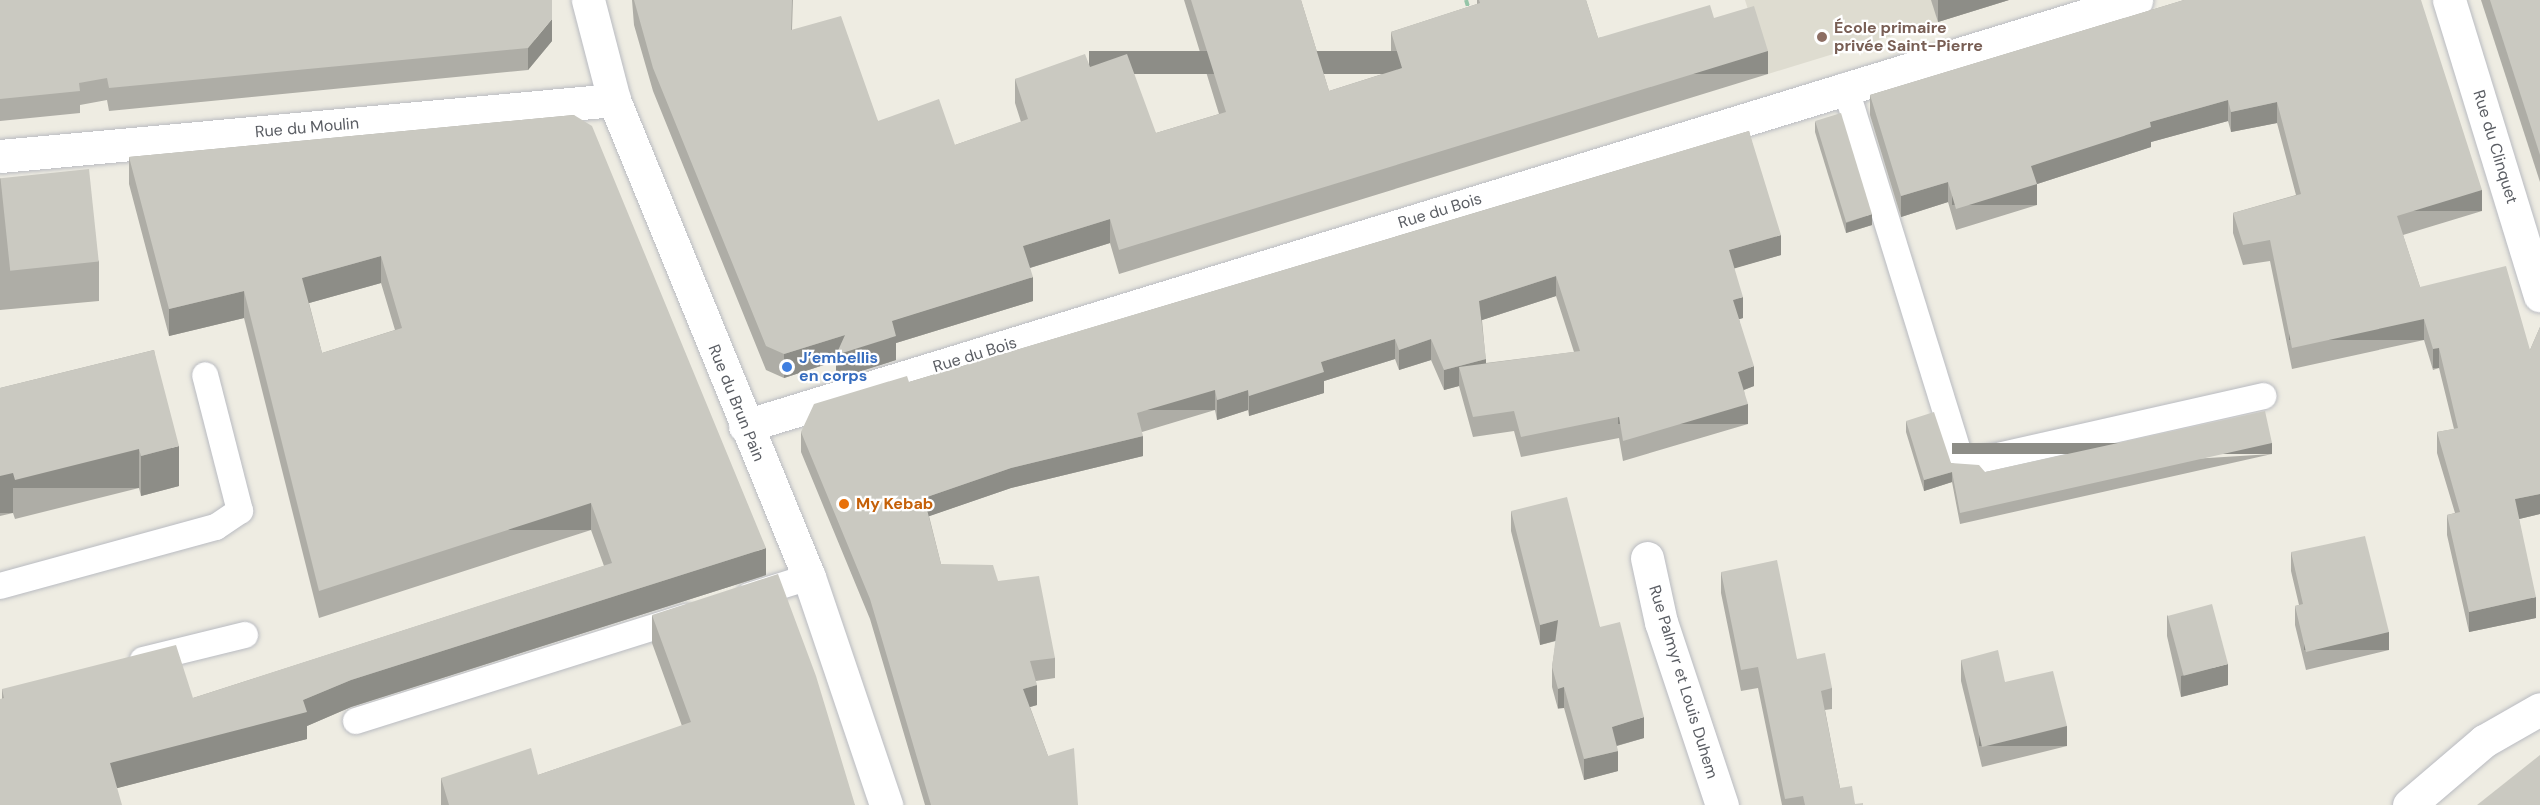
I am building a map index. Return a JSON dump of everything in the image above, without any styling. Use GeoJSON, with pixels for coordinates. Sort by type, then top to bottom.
{"type":"FeatureCollection","features":[{"type":"Feature","properties":{"kind":"street","name":"Rue du Brun Pain"},"geometry":{"type":"LineString","coordinates":[[588,0],[614,100],[745,426],[809,577],[885,805]]}},
{"type":"Feature","properties":{"kind":"street","name":"Rue du Bois"},"geometry":{"type":"LineString","coordinates":[[745,426],[1845,86],[2136,0]]}},
{"type":"Feature","properties":{"kind":"street","name":"Rue du Clinquet"},"geometry":{"type":"LineString","coordinates":[[2449,0],[2533,244],[2540,295]]}},
{"type":"Feature","properties":{"kind":"street","name":"Rue du Moulin"},"geometry":{"type":"LineString","coordinates":[[0,156],[614,100]]}},
{"type":"Feature","properties":{"kind":"street","name":"Rue Palmyr et Louis Duhem"},"geometry":{"type":"LineString","coordinates":[[1647,558],[1661,622],[1722,805]]}},
{"type":"Feature","properties":{"kind":"street"},"geometry":{"type":"LineString","coordinates":[[2409,805],[2484,741],[2540,709]]}},
{"type":"Feature","properties":{"kind":"lane"},"geometry":{"type":"LineString","coordinates":[[1845,86],[1962,464],[2263,396]]}},
{"type":"Feature","properties":{"kind":"lane"},"geometry":{"type":"LineString","coordinates":[[0,586],[216,528],[240,511],[205,375]]}},
{"type":"Feature","properties":{"kind":"lane"},"geometry":{"type":"LineString","coordinates":[[356,721],[809,577]]}},
{"type":"Feature","properties":{"kind":"lane"},"geometry":{"type":"LineString","coordinates":[[117,666],[245,635]]}},
{"type":"Feature","properties":{"kind":"path"},"geometry":{"type":"LineString","coordinates":[[1466,0],[1472,22]]}},
{"type":"Feature","properties":{"kind":"shaded area","name":"École primaire privée Saint-Pierre"},"geometry":{"type":"Polygon","coordinates":[[[1745,0],[2009,0],[1768,74],[1745,0]]]}},
{"type":"Feature","properties":{"kind":"building"},"geometry":{"type":"Polygon","coordinates":[[[0,0],[552,0],[552,19],[528,48],[109,88],[107,78],[79,83],[80,91],[0,99],[0,0]]]}},
{"type":"Feature","properties":{"kind":"building"},"geometry":{"type":"Polygon","coordinates":[[[634,0],[792,0],[791,30],[841,16],[878,121],[939,99],[955,145],[1028,119],[1015,79],[1085,54],[1090,67],[1127,54],[1156,133],[1226,112],[1191,0],[1301,0],[1329,91],[1402,68],[1391,32],[1480,3],[1479,0],[1586,0],[1598,38],[1710,5],[1714,18],[1754,6],[1768,51],[1119,250],[1110,219],[1023,246],[1033,277],[892,321],[896,336],[836,355],[845,335],[784,354],[766,346],[653,68],[634,0]]]}},
{"type":"Feature","properties":{"kind":"building"},"geometry":{"type":"Polygon","coordinates":[[[2184,0],[2421,0],[2482,190],[2397,216],[2420,287],[2506,266],[2530,350],[2540,327],[2540,494],[2515,499],[2536,597],[2469,612],[2447,515],[2460,512],[2437,432],[2458,428],[2439,348],[2433,349],[2424,319],[2292,348],[2270,240],[2243,245],[2233,213],[2301,194],[2277,102],[2231,112],[2228,100],[2150,122],[2151,127],[2031,166],[2037,184],[1956,209],[1948,182],[1901,196],[1870,95],[2184,0]]]}},
{"type":"Feature","properties":{"kind":"building"},"geometry":{"type":"Polygon","coordinates":[[[2490,0],[2540,0],[2540,155],[2490,0]]]}},
{"type":"Feature","properties":{"kind":"building"},"geometry":{"type":"Polygon","coordinates":[[[1841,113],[1872,214],[1846,222],[1815,121],[1841,113]]]}},
{"type":"Feature","properties":{"kind":"building"},"geometry":{"type":"Polygon","coordinates":[[[574,115],[592,126],[766,548],[351,680],[303,700],[307,712],[110,763],[122,805],[0,805],[0,699],[4,698],[2,689],[176,645],[193,698],[612,563],[591,503],[319,591],[244,291],[169,309],[129,157],[574,115]],[[381,256],[302,278],[322,353],[402,328],[381,256]]]}},
{"type":"Feature","properties":{"kind":"building"},"geometry":{"type":"Polygon","coordinates":[[[1749,131],[1781,235],[1729,250],[1743,297],[1733,300],[1754,366],[1738,372],[1748,404],[1623,441],[1619,417],[1521,437],[1514,411],[1473,417],[1459,367],[1580,351],[1556,276],[1479,301],[1486,359],[1444,370],[1431,339],[1399,350],[1395,339],[1321,362],[1324,372],[1249,396],[1248,390],[1217,400],[1215,390],[1137,413],[1143,436],[1011,468],[924,498],[941,564],[993,565],[998,581],[1039,576],[1055,658],[1030,661],[1037,685],[1023,689],[1048,756],[1074,748],[1078,805],[931,805],[870,599],[801,432],[814,404],[907,376],[909,382],[1749,131]]]}},
{"type":"Feature","properties":{"kind":"building"},"geometry":{"type":"Polygon","coordinates":[[[89,169],[99,261],[10,271],[0,178],[89,169]]]}},
{"type":"Feature","properties":{"kind":"building"},"geometry":{"type":"Polygon","coordinates":[[[154,350],[179,446],[141,456],[139,449],[15,480],[13,473],[0,476],[0,388],[154,350]]]}},
{"type":"Feature","properties":{"kind":"building"},"geometry":{"type":"Polygon","coordinates":[[[2265,411],[2272,443],[1960,513],[1952,472],[1924,480],[1906,421],[1934,412],[1951,463],[1979,465],[1985,472],[2265,411]]]}},
{"type":"Feature","properties":{"kind":"building"},"geometry":{"type":"Polygon","coordinates":[[[1567,497],[1600,627],[1620,622],[1644,717],[1612,727],[1618,751],[1584,759],[1564,687],[1558,689],[1552,667],[1558,620],[1540,625],[1511,511],[1567,497]]]}},
{"type":"Feature","properties":{"kind":"building"},"geometry":{"type":"Polygon","coordinates":[[[2365,536],[2389,632],[2306,652],[2295,606],[2303,604],[2291,552],[2365,536]]]}},
{"type":"Feature","properties":{"kind":"building"},"geometry":{"type":"Polygon","coordinates":[[[1777,560],[1797,659],[1825,653],[1832,688],[1821,691],[1840,788],[1852,786],[1855,804],[1863,803],[1863,805],[1805,805],[1803,796],[1785,799],[1758,667],[1741,670],[1721,572],[1777,560]]]}},
{"type":"Feature","properties":{"kind":"building"},"geometry":{"type":"Polygon","coordinates":[[[778,574],[816,676],[855,805],[449,805],[441,778],[531,748],[538,775],[691,722],[652,615],[778,574]]]}},
{"type":"Feature","properties":{"kind":"building"},"geometry":{"type":"Polygon","coordinates":[[[2212,604],[2228,664],[2184,676],[2168,616],[2212,604]]]}},
{"type":"Feature","properties":{"kind":"building"},"geometry":{"type":"Polygon","coordinates":[[[1998,650],[2005,682],[2053,671],[2067,726],[1982,747],[1961,660],[1998,650]]]}},
{"type":"Feature","properties":{"kind":"building"},"geometry":{"type":"Polygon","coordinates":[[[2540,755],[2540,805],[2477,805],[2540,755]]]}},
{"type":"Feature","properties":{"kind":"place","name":"École primaire privée Saint-Pierre"},"geometry":{"type":"Point","coordinates":[1822,37]}},
{"type":"Feature","properties":{"kind":"place","name":"J’embellis en corps"},"geometry":{"type":"Point","coordinates":[787,367]}},
{"type":"Feature","properties":{"kind":"place","name":"My Kebab"},"geometry":{"type":"Point","coordinates":[844,504]}}]}
